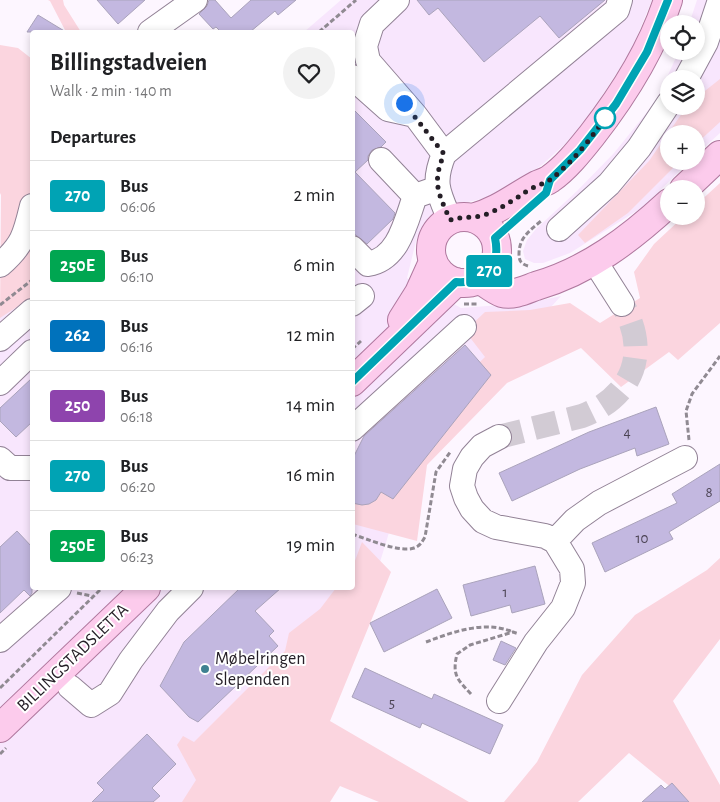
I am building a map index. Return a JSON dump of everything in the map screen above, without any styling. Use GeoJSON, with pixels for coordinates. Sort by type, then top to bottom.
{"type":"FeatureCollection","features":[{"type":"Feature","properties":{"kind":"main road"},"geometry":{"type":"LineString","coordinates":[[660,211],[640,230],[594,260],[561,277],[516,293],[502,293],[468,281],[442,275],[433,262],[431,249],[433,237],[440,227],[462,219],[488,213],[507,204],[538,184],[550,180],[580,150],[623,92],[647,52],[668,0]]}},
{"type":"Feature","properties":{"kind":"main road"},"geometry":{"type":"LineString","coordinates":[[694,180],[720,155]]}},
{"type":"Feature","properties":{"kind":"main road"},"geometry":{"type":"LineString","coordinates":[[355,379],[468,281],[490,271],[495,248],[546,193],[550,180]]}},
{"type":"Feature","properties":{"kind":"main road"},"geometry":{"type":"LineString","coordinates":[[462,219],[486,225],[495,248],[516,275],[535,287]]}},
{"type":"Feature","properties":{"kind":"main road"},"geometry":{"type":"LineString","coordinates":[[355,368],[403,319],[419,293],[433,262]]}},
{"type":"Feature","properties":{"kind":"main road","name":"BILLINGSTADSLETTA"},"geometry":{"type":"LineString","coordinates":[[0,712],[128,590]]}},
{"type":"Feature","properties":{"kind":"main road","name":"BILLINGSTADSLETTA"},"geometry":{"type":"LineString","coordinates":[[0,728],[144,590]]}},
{"type":"Feature","properties":{"kind":"street"},"geometry":{"type":"LineString","coordinates":[[153,30],[196,0]]}},
{"type":"Feature","properties":{"kind":"street"},"geometry":{"type":"LineString","coordinates":[[397,0],[372,24],[365,46],[368,61],[415,115],[444,154]]}},
{"type":"Feature","properties":{"kind":"street"},"geometry":{"type":"LineString","coordinates":[[462,219],[438,188],[437,170],[444,154],[616,10],[620,0]]}},
{"type":"Feature","properties":{"kind":"street"},"geometry":{"type":"LineString","coordinates":[[691,70],[706,42],[720,0]]}},
{"type":"Feature","properties":{"kind":"street"},"geometry":{"type":"LineString","coordinates":[[355,80],[388,110],[415,115]]}},
{"type":"Feature","properties":{"kind":"street"},"geometry":{"type":"LineString","coordinates":[[559,230],[608,184],[639,148],[662,115]]}},
{"type":"Feature","properties":{"kind":"street"},"geometry":{"type":"LineString","coordinates":[[381,160],[415,196]]}},
{"type":"Feature","properties":{"kind":"street"},"geometry":{"type":"LineString","coordinates":[[415,196],[438,188]]}},
{"type":"Feature","properties":{"kind":"street"},"geometry":{"type":"LineString","coordinates":[[355,251],[368,264],[379,262],[398,242],[415,196]]}},
{"type":"Feature","properties":{"kind":"street"},"geometry":{"type":"LineString","coordinates":[[0,265],[15,252],[26,232],[30,215]]}},
{"type":"Feature","properties":{"kind":"street"},"geometry":{"type":"LineString","coordinates":[[594,260],[622,304]]}},
{"type":"Feature","properties":{"kind":"street"},"geometry":{"type":"LineString","coordinates":[[0,339],[30,313]]}},
{"type":"Feature","properties":{"kind":"street"},"geometry":{"type":"LineString","coordinates":[[355,425],[464,327]]}},
{"type":"Feature","properties":{"kind":"street"},"geometry":{"type":"LineString","coordinates":[[0,383],[30,354]]}},
{"type":"Feature","properties":{"kind":"street"},"geometry":{"type":"LineString","coordinates":[[499,437],[482,446],[472,456],[465,469],[462,486],[472,509],[483,520],[496,526],[545,536],[555,541],[572,569],[573,583],[563,608],[536,642],[499,701]]}},
{"type":"Feature","properties":{"kind":"street"},"geometry":{"type":"LineString","coordinates":[[555,541],[575,520],[599,504],[684,458]]}},
{"type":"Feature","properties":{"kind":"street"},"geometry":{"type":"LineString","coordinates":[[0,459],[10,468],[30,468]]}},
{"type":"Feature","properties":{"kind":"street"},"geometry":{"type":"LineString","coordinates":[[0,640],[56,590]]}},
{"type":"Feature","properties":{"kind":"street"},"geometry":{"type":"LineString","coordinates":[[70,687],[91,705],[110,693],[131,660],[168,611],[190,590]]}},
{"type":"Feature","properties":{"kind":"path"},"geometry":{"type":"LineString","coordinates":[[321,30],[356,0]]}},
{"type":"Feature","properties":{"kind":"path"},"geometry":{"type":"LineString","coordinates":[[0,305],[30,282]]}},
{"type":"Feature","properties":{"kind":"path"},"geometry":{"type":"LineString","coordinates":[[684,458],[690,453],[686,411],[692,394],[720,356]]}},
{"type":"Feature","properties":{"kind":"path"},"geometry":{"type":"LineString","coordinates":[[355,535],[402,549],[413,549],[420,545],[425,537],[436,472],[453,449],[472,456]]}},
{"type":"Feature","properties":{"kind":"path"},"geometry":{"type":"LineString","coordinates":[[0,688],[100,590]]}},
{"type":"Feature","properties":{"kind":"path"},"geometry":{"type":"LineString","coordinates":[[426,642],[464,629],[502,627],[536,642]]}},
{"type":"Feature","properties":{"kind":"path"},"geometry":{"type":"LineString","coordinates":[[471,694],[458,680],[453,668],[457,654],[470,645],[514,632]]}},
{"type":"Feature","properties":{"kind":"shaded area"},"geometry":{"type":"Polygon","coordinates":[[[48,0],[63,0],[64,5],[80,30],[65,30],[48,0]]]}},
{"type":"Feature","properties":{"kind":"shaded area"},"geometry":{"type":"Polygon","coordinates":[[[341,0],[652,0],[631,51],[587,119],[564,145],[519,182],[497,194],[446,207],[417,237],[407,278],[461,308],[528,303],[561,296],[411,461],[368,601],[230,802],[0,802],[0,313],[30,291],[30,590],[355,590],[355,30],[306,30],[341,0]]]}},
{"type":"Feature","properties":{"kind":"shaded area"},"geometry":{"type":"Polygon","coordinates":[[[697,0],[720,0],[720,133],[705,147],[705,125],[660,125],[660,170],[681,170],[671,180],[660,180],[660,190],[643,207],[570,253],[543,263],[534,263],[525,259],[523,251],[527,240],[614,153],[656,101],[660,92],[660,115],[705,115],[705,70],[670,70],[675,60],[705,60],[705,15],[692,15],[697,0]]]}},
{"type":"Feature","properties":{"kind":"shaded area"},"geometry":{"type":"Polygon","coordinates":[[[0,45],[18,48],[30,57],[30,298],[0,318],[0,45]]]}},
{"type":"Feature","properties":{"kind":"shaded area"},"geometry":{"type":"Polygon","coordinates":[[[720,79],[720,122],[705,136],[705,125],[674,125],[681,115],[705,115],[705,91],[720,79]]]}},
{"type":"Feature","properties":{"kind":"shaded area"},"geometry":{"type":"Polygon","coordinates":[[[660,145],[660,170],[671,170],[628,213],[585,243],[578,235],[649,161],[660,145]]]}},
{"type":"Feature","properties":{"kind":"shaded area"},"geometry":{"type":"Polygon","coordinates":[[[720,183],[720,323],[678,360],[669,352],[621,387],[581,348],[507,383],[427,465],[417,541],[355,525],[355,504],[406,434],[485,357],[465,331],[485,312],[530,310],[570,303],[600,323],[640,298],[634,272],[654,244],[674,225],[705,225],[705,197],[720,183]]]}},
{"type":"Feature","properties":{"kind":"shaded area"},"geometry":{"type":"Polygon","coordinates":[[[362,542],[391,572],[330,721],[469,802],[379,802],[340,786],[330,802],[182,802],[196,780],[177,745],[183,736],[194,742],[285,651],[289,633],[320,609],[334,590],[355,590],[355,561],[362,542]]]}},
{"type":"Feature","properties":{"kind":"shaded area"},"geometry":{"type":"Polygon","coordinates":[[[720,558],[720,639],[673,701],[720,785],[720,802],[689,802],[629,753],[578,802],[504,802],[537,762],[582,675],[635,615],[707,570],[720,558]]]}},
{"type":"Feature","properties":{"kind":"building"},"geometry":{"type":"Polygon","coordinates":[[[97,0],[145,0],[118,24],[97,0]]]}},
{"type":"Feature","properties":{"kind":"building"},"geometry":{"type":"Polygon","coordinates":[[[209,0],[215,0],[231,18],[251,0],[296,0],[278,15],[275,11],[252,30],[219,30],[216,27],[213,29],[199,14],[207,6],[209,0]]]}},
{"type":"Feature","properties":{"kind":"building"},"geometry":{"type":"Polygon","coordinates":[[[417,0],[605,0],[559,38],[540,16],[484,62],[438,8],[429,15],[417,0]]]}},
{"type":"Feature","properties":{"kind":"building"},"geometry":{"type":"Polygon","coordinates":[[[38,15],[63,30],[30,30],[30,32],[27,32],[38,15]]]}},
{"type":"Feature","properties":{"kind":"building"},"geometry":{"type":"Polygon","coordinates":[[[355,111],[386,142],[381,147],[372,150],[368,160],[355,172],[355,111]]]}},
{"type":"Feature","properties":{"kind":"building"},"geometry":{"type":"Polygon","coordinates":[[[355,172],[395,213],[393,219],[367,244],[355,234],[355,172]]]}},
{"type":"Feature","properties":{"kind":"building"},"geometry":{"type":"Polygon","coordinates":[[[465,345],[491,375],[393,499],[381,492],[376,500],[369,504],[355,504],[355,454],[364,436],[465,345]]]}},
{"type":"Feature","properties":{"kind":"building"},"geometry":{"type":"Polygon","coordinates":[[[30,380],[30,424],[16,437],[0,421],[0,408],[30,380]]]}},
{"type":"Feature","properties":{"kind":"building"},"geometry":{"type":"Polygon","coordinates":[[[656,407],[669,444],[637,456],[635,448],[580,469],[512,501],[499,473],[589,432],[656,407]]]}},
{"type":"Feature","properties":{"kind":"building"},"geometry":{"type":"Polygon","coordinates":[[[720,464],[720,501],[669,532],[673,539],[605,572],[592,543],[677,503],[672,494],[720,464]]]}},
{"type":"Feature","properties":{"kind":"building"},"geometry":{"type":"Polygon","coordinates":[[[17,531],[30,545],[30,590],[32,590],[32,593],[30,596],[24,590],[0,613],[0,547],[17,531]]]}},
{"type":"Feature","properties":{"kind":"building"},"geometry":{"type":"Polygon","coordinates":[[[535,566],[545,604],[512,613],[510,605],[471,616],[463,585],[535,566]]]}},
{"type":"Feature","properties":{"kind":"building"},"geometry":{"type":"Polygon","coordinates":[[[437,589],[452,618],[384,652],[370,623],[437,589]]]}},
{"type":"Feature","properties":{"kind":"building"},"geometry":{"type":"Polygon","coordinates":[[[238,590],[279,590],[255,611],[274,631],[269,636],[278,646],[198,722],[189,717],[160,686],[184,642],[238,590]]]}},
{"type":"Feature","properties":{"kind":"building"},"geometry":{"type":"Polygon","coordinates":[[[501,641],[516,648],[505,665],[493,660],[501,641]]]}},
{"type":"Feature","properties":{"kind":"building"},"geometry":{"type":"Polygon","coordinates":[[[365,668],[432,699],[434,694],[503,725],[490,754],[422,723],[420,728],[352,697],[365,668]]]}},
{"type":"Feature","properties":{"kind":"building"},"geometry":{"type":"Polygon","coordinates":[[[147,734],[176,764],[152,788],[160,796],[153,802],[92,802],[104,790],[97,783],[147,734]]]}},
{"type":"Feature","properties":{"kind":"building"},"geometry":{"type":"Polygon","coordinates":[[[672,783],[689,802],[642,802],[661,785],[665,789],[672,783]]]}},
{"type":"Feature","properties":{"kind":"tunnel"},"geometry":{"type":"LineString","coordinates":[[499,437],[582,416],[614,397],[625,384],[632,370],[635,355],[635,339],[630,321],[622,304]]}},
{"type":"Feature","properties":{"kind":"bus line","name":"270"},"geometry":{"type":"LineString","coordinates":[[355,379],[456,282],[468,282],[479,279],[490,271],[496,258],[495,238],[546,193],[550,180],[580,150],[616,104],[647,52],[668,0]]}},
{"type":"Feature","properties":{"kind":"place","name":"Møbelringen Slependen"},"geometry":{"type":"Point","coordinates":[205,669]}},
{"type":"Feature","properties":{"kind":"route"},"geometry":{"type":"LineString","coordinates":[[404,103],[444,154],[437,170],[438,188],[450,220],[465,217],[473,218],[488,213],[507,204],[538,184],[550,180],[580,150],[607,116],[605,118]]}}]}
